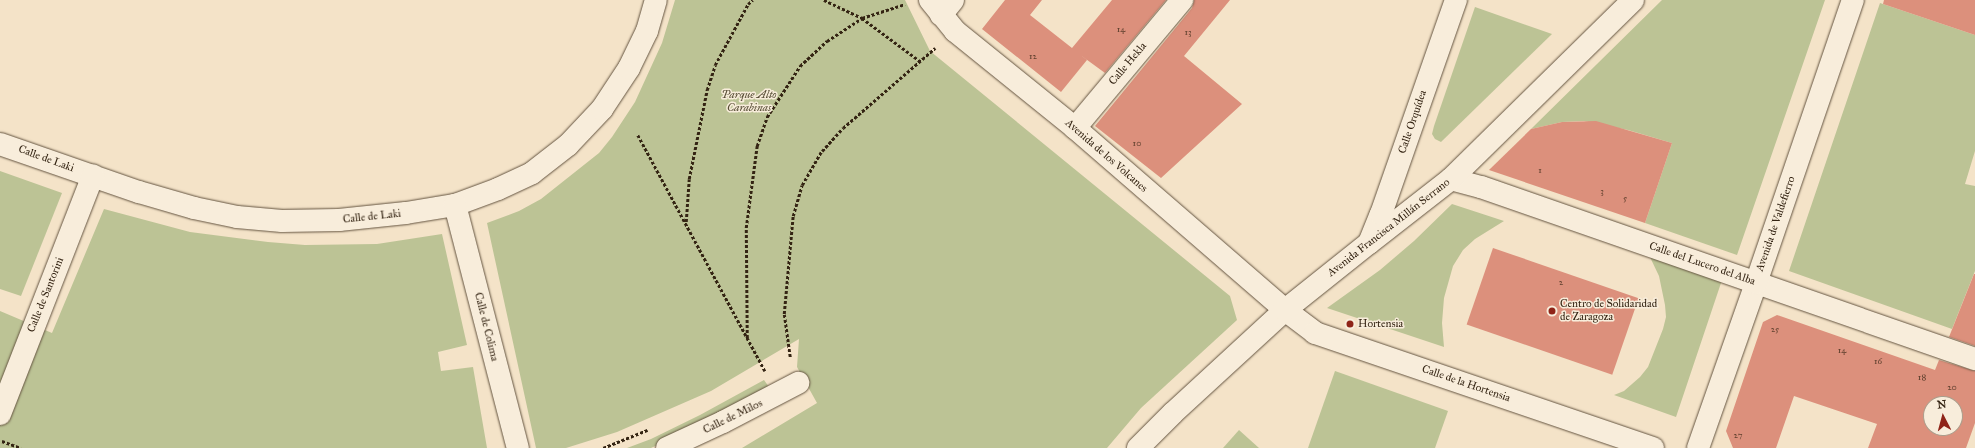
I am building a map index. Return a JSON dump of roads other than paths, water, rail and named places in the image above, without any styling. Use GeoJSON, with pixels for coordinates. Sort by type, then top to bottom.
{"type":"FeatureCollection","features":[{"type":"Feature","properties":{"kind":"street","name":"Calle de Laki"},"geometry":{"type":"LineString","coordinates":[[0,144],[139,192],[194,208],[237,217],[282,221],[346,220],[406,213],[455,205],[498,189],[532,173],[568,145],[602,109],[629,68],[647,31],[656,0]]}},
{"type":"Feature","properties":{"kind":"street","name":"Calle Hekla"},"geometry":{"type":"LineString","coordinates":[[1075,128],[1182,0]]}},
{"type":"Feature","properties":{"kind":"street","name":"Calle Orquídea"},"geometry":{"type":"LineString","coordinates":[[1369,243],[1381,214],[1456,0]]}},
{"type":"Feature","properties":{"kind":"street","name":"Avenida Francisca Millán Serrano"},"geometry":{"type":"LineString","coordinates":[[1138,448],[1173,413],[1285,310],[1451,179],[1633,0]]}},
{"type":"Feature","properties":{"kind":"street","name":"Avenida de Valdefierro"},"geometry":{"type":"LineString","coordinates":[[1698,448],[1756,283],[1852,0]]}},
{"type":"Feature","properties":{"kind":"street","name":"Avenida de los Volcanes"},"geometry":{"type":"LineString","coordinates":[[933,4],[955,31],[1075,128],[1285,310]]}},
{"type":"Feature","properties":{"kind":"street","name":"Calle de Santorini"},"geometry":{"type":"LineString","coordinates":[[0,414],[33,325],[93,176]]}},
{"type":"Feature","properties":{"kind":"street","name":"Calle del Lucero del Alba"},"geometry":{"type":"LineString","coordinates":[[1451,179],[1481,187],[1975,359]]}},
{"type":"Feature","properties":{"kind":"street","name":"Calle de Colima"},"geometry":{"type":"LineString","coordinates":[[455,205],[518,448]]}},
{"type":"Feature","properties":{"kind":"street","name":"Calle de la Hortensia"},"geometry":{"type":"LineString","coordinates":[[1285,310],[1315,333],[1653,448]]}},
{"type":"Feature","properties":{"kind":"street","name":"Calle de Milos"},"geometry":{"type":"LineString","coordinates":[[667,448],[723,422],[798,383]]}},
{"type":"Feature","properties":{"kind":"place","name":"Centro de Solidaridad de Zaragoza"},"geometry":{"type":"Point","coordinates":[1552,311]}},
{"type":"Feature","properties":{"kind":"place","name":"Hortensia"},"geometry":{"type":"Point","coordinates":[1350,324]}},
{"type":"Feature","properties":{"kind":"park label","name":"Parque Alto Carabinas"},"geometry":{"type":"Point","coordinates":[749,102]}}]}
